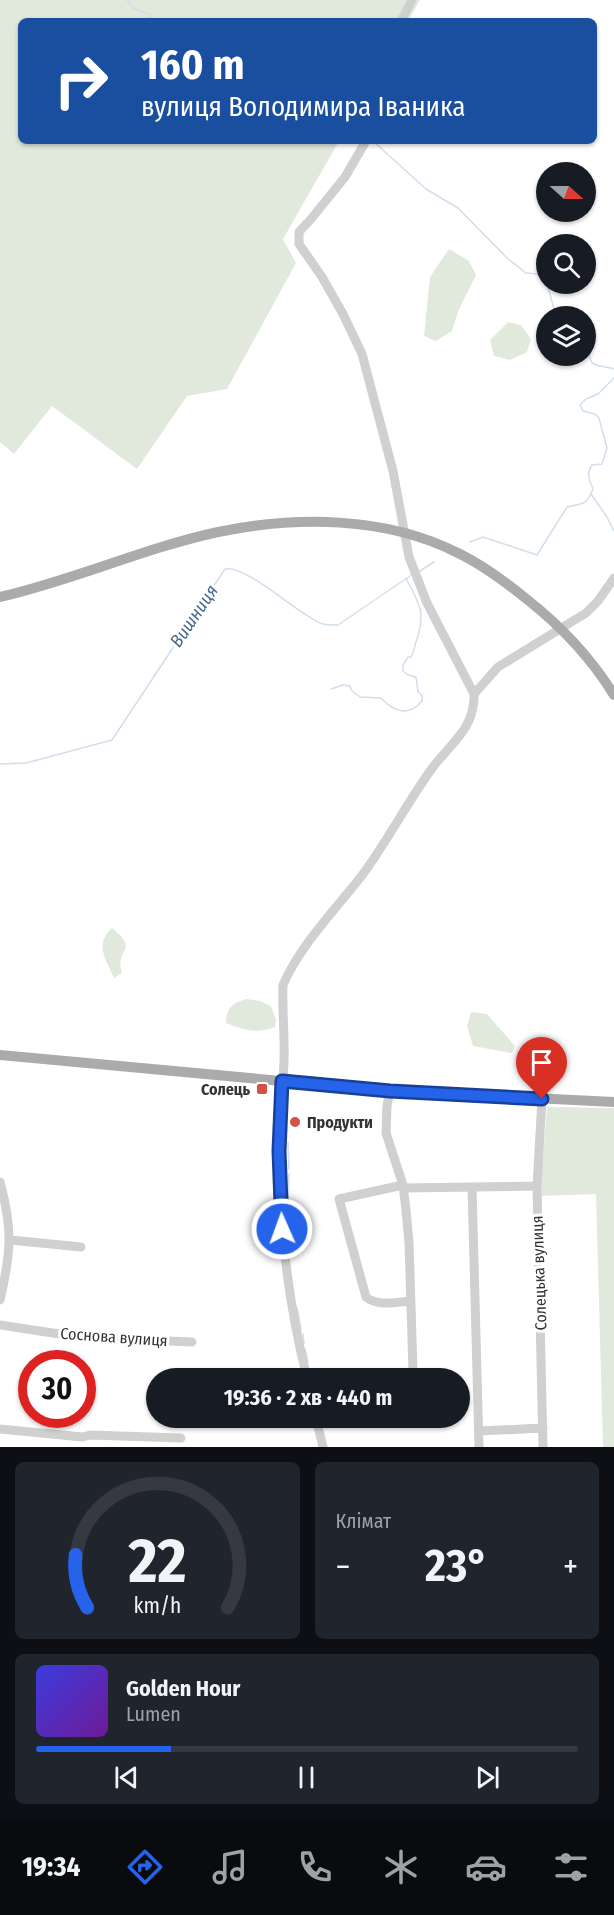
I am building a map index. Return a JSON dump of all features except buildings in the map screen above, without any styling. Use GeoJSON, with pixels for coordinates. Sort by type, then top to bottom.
{"type":"FeatureCollection","features":[{"type":"Feature","properties":{"kind":"main road"},"geometry":{"type":"LineString","coordinates":[[0,597],[36,589],[167,545],[219,532],[306,521],[336,522],[404,533],[435,543],[474,562],[519,592],[561,628],[582,650],[614,695]]}},
{"type":"Feature","properties":{"kind":"main road"},"geometry":{"type":"LineString","coordinates":[[0,1055],[390,1091],[614,1102]]}},
{"type":"Feature","properties":{"kind":"street"},"geometry":{"type":"LineString","coordinates":[[403,18],[412,0]]}},
{"type":"Feature","properties":{"kind":"street"},"geometry":{"type":"LineString","coordinates":[[306,1368],[291,1307],[282,1229],[279,1136],[284,1063],[283,985],[288,974],[364,872],[433,768],[467,726],[474,710],[474,694],[427,603],[409,557],[393,471],[362,354],[322,277],[299,244],[299,232],[345,177],[364,144]]}},
{"type":"Feature","properties":{"kind":"street"},"geometry":{"type":"LineString","coordinates":[[474,694],[498,667],[586,613],[598,601],[614,578]]}},
{"type":"Feature","properties":{"kind":"street"},"geometry":{"type":"LineString","coordinates":[[390,1091],[386,1133],[403,1187],[409,1243],[413,1368]]}},
{"type":"Feature","properties":{"kind":"street","name":"Солецька вулиця"},"geometry":{"type":"LineString","coordinates":[[542,1099],[537,1186],[543,1447]]}},
{"type":"Feature","properties":{"kind":"street"},"geometry":{"type":"LineString","coordinates":[[0,1182],[8,1215],[10,1240],[3,1270],[0,1300]]}},
{"type":"Feature","properties":{"kind":"street"},"geometry":{"type":"LineString","coordinates":[[411,1301],[384,1303],[371,1301],[366,1297],[339,1199],[403,1187],[537,1186]]}},
{"type":"Feature","properties":{"kind":"street"},"geometry":{"type":"LineString","coordinates":[[472,1187],[479,1447]]}},
{"type":"Feature","properties":{"kind":"street"},"geometry":{"type":"LineString","coordinates":[[10,1240],[81,1247]]}},
{"type":"Feature","properties":{"kind":"street","name":"Соснова вулиця"},"geometry":{"type":"LineString","coordinates":[[0,1325],[79,1338],[192,1342]]}},
{"type":"Feature","properties":{"kind":"street"},"geometry":{"type":"LineString","coordinates":[[318,1428],[323,1447]]}},
{"type":"Feature","properties":{"kind":"street"},"geometry":{"type":"LineString","coordinates":[[479,1431],[543,1428]]}},
{"type":"Feature","properties":{"kind":"street"},"geometry":{"type":"LineString","coordinates":[[0,1429],[82,1442],[90,1436],[128,1442],[181,1438]]}},
{"type":"Feature","properties":{"kind":"shaded area"},"geometry":{"type":"Polygon","coordinates":[[[0,0],[420,0],[410,18],[18,18],[18,144],[337,144],[283,239],[296,263],[227,389],[187,396],[137,469],[52,406],[14,454],[0,442],[0,0]]]}},
{"type":"Feature","properties":{"kind":"shaded area"},"geometry":{"type":"Polygon","coordinates":[[[449,249],[469,261],[476,275],[459,309],[452,331],[436,341],[424,336],[430,277],[449,249]]]}},
{"type":"Feature","properties":{"kind":"shaded area"},"geometry":{"type":"Polygon","coordinates":[[[508,322],[521,325],[531,339],[527,352],[510,360],[494,356],[490,340],[508,322]]]}},
{"type":"Feature","properties":{"kind":"shaded area"},"geometry":{"type":"Polygon","coordinates":[[[112,928],[126,946],[120,965],[122,973],[114,978],[103,952],[104,940],[112,928]]]}},
{"type":"Feature","properties":{"kind":"shaded area"},"geometry":{"type":"Polygon","coordinates":[[[247,999],[271,1006],[276,1020],[275,1027],[251,1030],[226,1023],[231,1006],[247,999]]]}},
{"type":"Feature","properties":{"kind":"shaded area"},"geometry":{"type":"Polygon","coordinates":[[[471,1012],[487,1014],[515,1046],[512,1053],[473,1046],[467,1026],[471,1012]]]}},
{"type":"Feature","properties":{"kind":"shaded area"},"geometry":{"type":"Polygon","coordinates":[[[547,1107],[614,1108],[614,1447],[603,1447],[596,1194],[540,1196],[547,1107]]]}},
{"type":"Feature","properties":{"kind":"waterway"},"geometry":{"type":"LineString","coordinates":[[127,0],[133,8],[149,14],[151,18]]}},
{"type":"Feature","properties":{"kind":"waterway"},"geometry":{"type":"LineString","coordinates":[[376,144],[426,189],[458,208],[507,258],[526,273],[536,274]]}},
{"type":"Feature","properties":{"kind":"waterway"},"geometry":{"type":"LineString","coordinates":[[550,294],[553,306]]}},
{"type":"Feature","properties":{"kind":"waterway"},"geometry":{"type":"LineString","coordinates":[[596,365],[614,369]]}},
{"type":"Feature","properties":{"kind":"waterway","name":"Вишниця"},"geometry":{"type":"LineString","coordinates":[[470,542],[483,537],[537,555],[567,507],[586,501],[593,489],[589,477],[590,468],[592,465],[602,464],[607,448],[599,418],[595,414],[583,411],[580,405],[586,399],[598,394],[614,378]]}},
{"type":"Feature","properties":{"kind":"waterway"},"geometry":{"type":"LineString","coordinates":[[591,494],[614,531]]}},
{"type":"Feature","properties":{"kind":"waterway","name":"Вишниця"},"geometry":{"type":"LineString","coordinates":[[420,571],[434,562]]}},
{"type":"Feature","properties":{"kind":"waterway","name":"Вишниця"},"geometry":{"type":"LineString","coordinates":[[0,764],[26,763],[112,740],[225,569],[246,574],[301,612],[323,624],[332,625],[338,625],[413,574]]}},
{"type":"Feature","properties":{"kind":"waterway"},"geometry":{"type":"LineString","coordinates":[[331,689],[343,685],[350,686],[351,690],[360,697],[381,698],[391,707],[402,711],[412,709],[422,701],[416,677],[403,671],[403,665],[413,653],[421,621],[418,602],[406,578]]}},
{"type":"Feature","properties":{"kind":"waterway"},"geometry":{"type":"LineString","coordinates":[[288,1142],[289,1169]]}},
{"type":"Feature","properties":{"kind":"waterway"},"geometry":{"type":"LineString","coordinates":[[288,1207],[289,1174]]}},
{"type":"Feature","properties":{"kind":"waterway"},"geometry":{"type":"LineString","coordinates":[[288,1212],[288,1225]]}},
{"type":"Feature","properties":{"kind":"waterway"},"geometry":{"type":"LineString","coordinates":[[288,1231],[288,1239]]}},
{"type":"Feature","properties":{"kind":"waterway"},"geometry":{"type":"LineString","coordinates":[[297,1308],[301,1329]]}},
{"type":"Feature","properties":{"kind":"waterway"},"geometry":{"type":"LineString","coordinates":[[303,1334],[304,1343]]}},
{"type":"Feature","properties":{"kind":"waterway"},"geometry":{"type":"LineString","coordinates":[[305,1349],[308,1362]]}},
{"type":"Feature","properties":{"kind":"place","name":"Солець"},"geometry":{"type":"Point","coordinates":[262,1089]}},
{"type":"Feature","properties":{"kind":"place","name":"Продукти"},"geometry":{"type":"Point","coordinates":[295,1122]}},
{"type":"Feature","properties":{"kind":"route"},"geometry":{"type":"LineString","coordinates":[[282,1229],[279,1151],[282,1081],[390,1091],[542,1099]]}}]}
